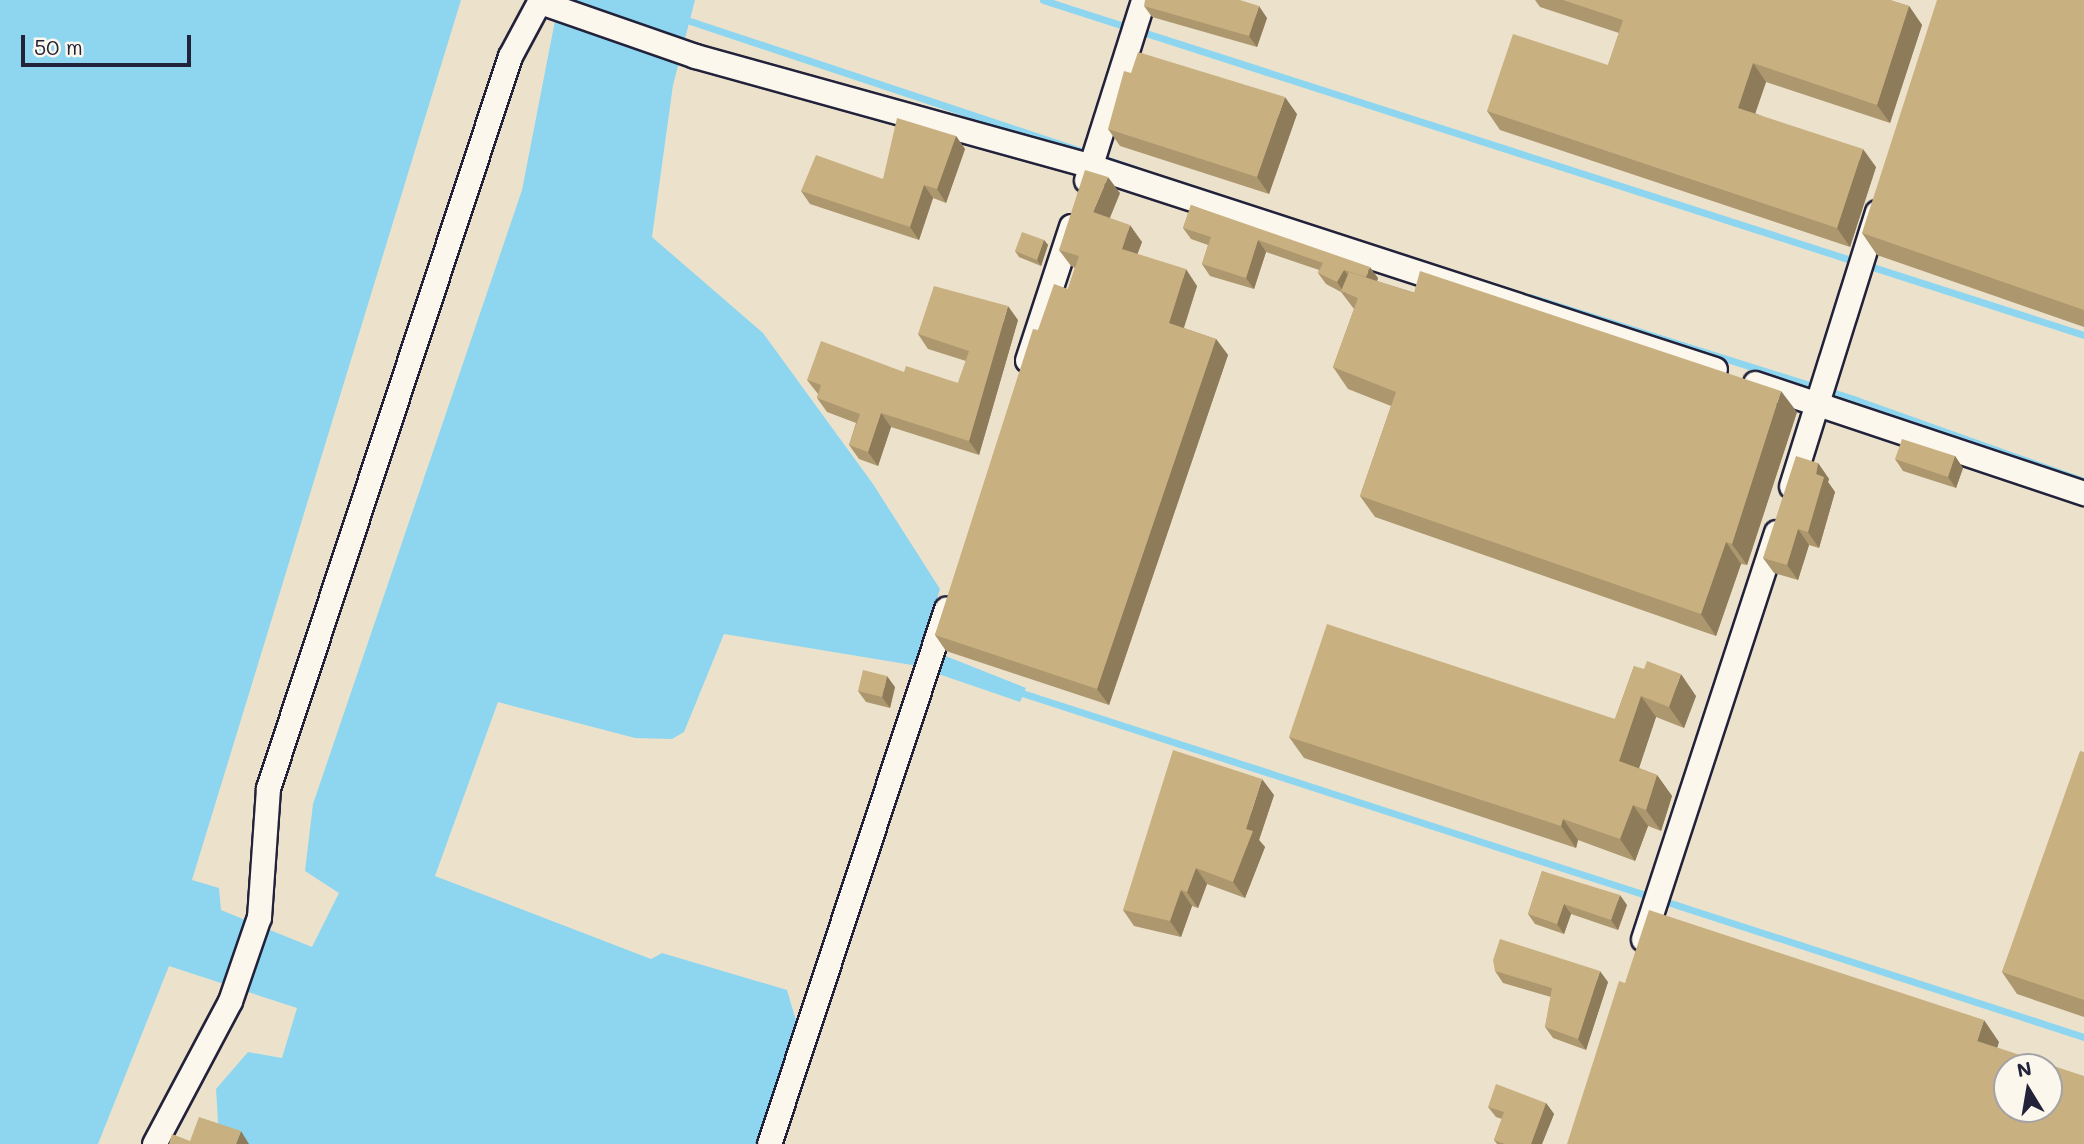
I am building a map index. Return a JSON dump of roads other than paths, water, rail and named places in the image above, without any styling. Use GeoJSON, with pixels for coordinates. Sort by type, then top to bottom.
{"type":"FeatureCollection","features":[{"type":"Feature","properties":{"kind":"street"},"geometry":{"type":"LineString","coordinates":[[154,1144],[230,1001],[259,917],[268,788],[510,56],[540,1],[695,56],[1091,166],[1820,395],[2084,493]]}},
{"type":"Feature","properties":{"kind":"street"},"geometry":{"type":"LineString","coordinates":[[1018,387],[1137,20]]}},
{"type":"Feature","properties":{"kind":"street"},"geometry":{"type":"LineString","coordinates":[[1635,962],[1884,191]]}},
{"type":"Feature","properties":{"kind":"street"},"geometry":{"type":"LineString","coordinates":[[769,1144],[954,583]]}},
{"type":"Feature","properties":{"kind":"water"},"geometry":{"type":"Polygon","coordinates":[[[0,0],[461,0],[192,880],[219,888],[221,910],[312,947],[339,893],[305,871],[313,804],[522,190],[559,0],[695,0],[673,85],[652,237],[763,333],[873,484],[940,589],[923,647],[1026,688],[1020,702],[912,665],[724,634],[684,732],[672,739],[635,738],[498,702],[435,876],[651,959],[662,953],[787,990],[797,1024],[758,1144],[235,1144],[219,1139],[216,1089],[248,1052],[282,1058],[297,1008],[169,966],[98,1144],[0,1144],[0,0]]]}},
{"type":"Feature","properties":{"kind":"waterway"},"geometry":{"type":"LineString","coordinates":[[1043,0],[2084,335]]}},
{"type":"Feature","properties":{"kind":"waterway"},"geometry":{"type":"LineString","coordinates":[[687,20],[1136,169]]}},
{"type":"Feature","properties":{"kind":"waterway"},"geometry":{"type":"LineString","coordinates":[[1530,297],[1856,400],[2084,481]]}},
{"type":"Feature","properties":{"kind":"waterway"},"geometry":{"type":"LineString","coordinates":[[1016,691],[2084,1037]]}}]}
